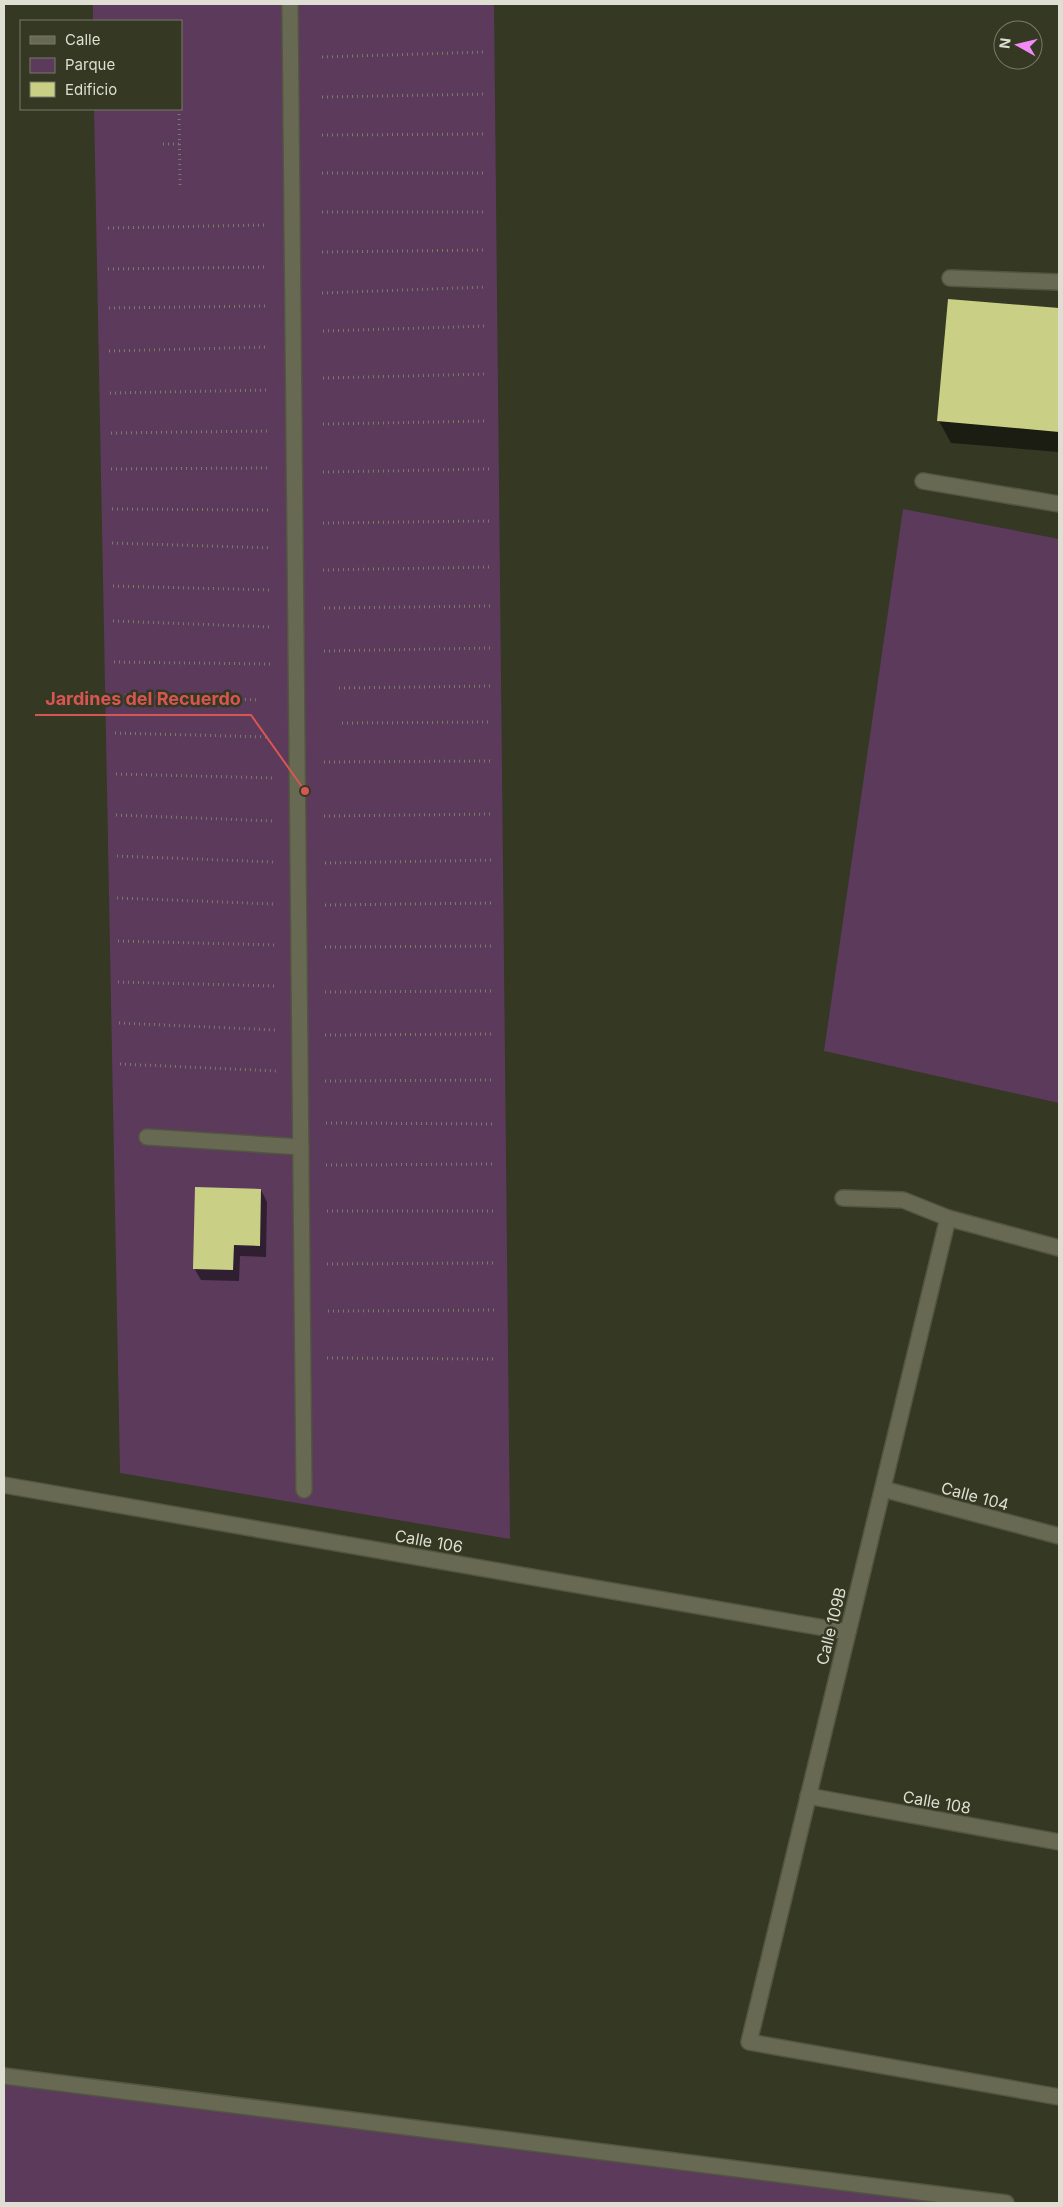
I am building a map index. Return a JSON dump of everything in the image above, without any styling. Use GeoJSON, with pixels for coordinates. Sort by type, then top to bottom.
{"type":"FeatureCollection","features":[{"type":"Feature","properties":{"kind":"street"},"geometry":{"type":"LineString","coordinates":[[290,4],[304,1490]]}},
{"type":"Feature","properties":{"kind":"street"},"geometry":{"type":"LineString","coordinates":[[950,278],[1059,282]]}},
{"type":"Feature","properties":{"kind":"street"},"geometry":{"type":"LineString","coordinates":[[923,481],[1059,504]]}},
{"type":"Feature","properties":{"kind":"street"},"geometry":{"type":"LineString","coordinates":[[147,1137],[301,1147]]}},
{"type":"Feature","properties":{"kind":"street"},"geometry":{"type":"LineString","coordinates":[[843,1198],[903,1200],[948,1218],[1059,1248]]}},
{"type":"Feature","properties":{"kind":"street","name":"Calle 109B"},"geometry":{"type":"LineString","coordinates":[[948,1218],[748,2042],[1059,2097]]}},
{"type":"Feature","properties":{"kind":"street","name":"Calle 106"},"geometry":{"type":"LineString","coordinates":[[4,1485],[848,1632]]}},
{"type":"Feature","properties":{"kind":"street","name":"Calle 104"},"geometry":{"type":"LineString","coordinates":[[883,1489],[1059,1536]]}},
{"type":"Feature","properties":{"kind":"street","name":"Calle 108"},"geometry":{"type":"LineString","coordinates":[[808,1796],[1059,1842]]}},
{"type":"Feature","properties":{"kind":"street"},"geometry":{"type":"LineString","coordinates":[[4,2076],[1006,2203]]}},
{"type":"Feature","properties":{"kind":"path"},"geometry":{"type":"LineString","coordinates":[[322,57],[485,52]]}},
{"type":"Feature","properties":{"kind":"path"},"geometry":{"type":"LineString","coordinates":[[322,96],[485,94]]}},
{"type":"Feature","properties":{"kind":"path"},"geometry":{"type":"LineString","coordinates":[[180,110],[180,188]]}},
{"type":"Feature","properties":{"kind":"path"},"geometry":{"type":"LineString","coordinates":[[322,135],[485,134]]}},
{"type":"Feature","properties":{"kind":"path"},"geometry":{"type":"LineString","coordinates":[[163,144],[180,144]]}},
{"type":"Feature","properties":{"kind":"path"},"geometry":{"type":"LineString","coordinates":[[322,173],[486,173]]}},
{"type":"Feature","properties":{"kind":"path"},"geometry":{"type":"LineString","coordinates":[[322,212],[486,212]]}},
{"type":"Feature","properties":{"kind":"path"},"geometry":{"type":"LineString","coordinates":[[108,228],[272,224]]}},
{"type":"Feature","properties":{"kind":"path"},"geometry":{"type":"LineString","coordinates":[[322,252],[487,250]]}},
{"type":"Feature","properties":{"kind":"path"},"geometry":{"type":"LineString","coordinates":[[108,269],[272,267]]}},
{"type":"Feature","properties":{"kind":"path"},"geometry":{"type":"LineString","coordinates":[[322,293],[487,287]]}},
{"type":"Feature","properties":{"kind":"path"},"geometry":{"type":"LineString","coordinates":[[108,308],[273,306]]}},
{"type":"Feature","properties":{"kind":"path"},"geometry":{"type":"LineString","coordinates":[[323,331],[487,326]]}},
{"type":"Feature","properties":{"kind":"path"},"geometry":{"type":"LineString","coordinates":[[109,351],[273,347]]}},
{"type":"Feature","properties":{"kind":"path"},"geometry":{"type":"LineString","coordinates":[[323,378],[488,374]]}},
{"type":"Feature","properties":{"kind":"path"},"geometry":{"type":"LineString","coordinates":[[110,393],[273,390]]}},
{"type":"Feature","properties":{"kind":"path"},"geometry":{"type":"LineString","coordinates":[[323,424],[488,421]]}},
{"type":"Feature","properties":{"kind":"path"},"geometry":{"type":"LineString","coordinates":[[110,433],[274,430]]}},
{"type":"Feature","properties":{"kind":"path"},"geometry":{"type":"LineString","coordinates":[[111,469],[274,468]]}},
{"type":"Feature","properties":{"kind":"path"},"geometry":{"type":"LineString","coordinates":[[323,472],[489,469]]}},
{"type":"Feature","properties":{"kind":"path"},"geometry":{"type":"LineString","coordinates":[[112,509],[274,510]]}},
{"type":"Feature","properties":{"kind":"path"},"geometry":{"type":"LineString","coordinates":[[323,523],[489,521]]}},
{"type":"Feature","properties":{"kind":"path"},"geometry":{"type":"LineString","coordinates":[[112,543],[274,548]]}},
{"type":"Feature","properties":{"kind":"path"},"geometry":{"type":"LineString","coordinates":[[323,570],[490,568]]}},
{"type":"Feature","properties":{"kind":"path"},"geometry":{"type":"LineString","coordinates":[[112,586],[274,590]]}},
{"type":"Feature","properties":{"kind":"path"},"geometry":{"type":"LineString","coordinates":[[324,608],[490,606]]}},
{"type":"Feature","properties":{"kind":"path"},"geometry":{"type":"LineString","coordinates":[[113,621],[274,628]]}},
{"type":"Feature","properties":{"kind":"path"},"geometry":{"type":"LineString","coordinates":[[324,651],[490,648]]}},
{"type":"Feature","properties":{"kind":"path"},"geometry":{"type":"LineString","coordinates":[[114,662],[275,664]]}},
{"type":"Feature","properties":{"kind":"path"},"geometry":{"type":"LineString","coordinates":[[339,688],[491,686]]}},
{"type":"Feature","properties":{"kind":"path"},"geometry":{"type":"LineString","coordinates":[[114,695],[260,700]]}},
{"type":"Feature","properties":{"kind":"path"},"geometry":{"type":"LineString","coordinates":[[342,723],[491,722]]}},
{"type":"Feature","properties":{"kind":"path"},"geometry":{"type":"LineString","coordinates":[[115,733],[269,737]]}},
{"type":"Feature","properties":{"kind":"path"},"geometry":{"type":"LineString","coordinates":[[324,762],[492,761]]}},
{"type":"Feature","properties":{"kind":"path"},"geometry":{"type":"LineString","coordinates":[[116,774],[276,778]]}},
{"type":"Feature","properties":{"kind":"path"},"geometry":{"type":"LineString","coordinates":[[324,816],[492,814]]}},
{"type":"Feature","properties":{"kind":"path"},"geometry":{"type":"LineString","coordinates":[[116,815],[276,822]]}},
{"type":"Feature","properties":{"kind":"path"},"geometry":{"type":"LineString","coordinates":[[116,856],[276,862]]}},
{"type":"Feature","properties":{"kind":"path"},"geometry":{"type":"LineString","coordinates":[[324,863],[493,860]]}},
{"type":"Feature","properties":{"kind":"path"},"geometry":{"type":"LineString","coordinates":[[117,898],[276,904]]}},
{"type":"Feature","properties":{"kind":"path"},"geometry":{"type":"LineString","coordinates":[[325,905],[493,903]]}},
{"type":"Feature","properties":{"kind":"path"},"geometry":{"type":"LineString","coordinates":[[118,941],[276,946]]}},
{"type":"Feature","properties":{"kind":"path"},"geometry":{"type":"LineString","coordinates":[[325,947],[493,946]]}},
{"type":"Feature","properties":{"kind":"path"},"geometry":{"type":"LineString","coordinates":[[118,982],[276,986]]}},
{"type":"Feature","properties":{"kind":"path"},"geometry":{"type":"LineString","coordinates":[[325,992],[494,991]]}},
{"type":"Feature","properties":{"kind":"path"},"geometry":{"type":"LineString","coordinates":[[119,1023],[276,1030]]}},
{"type":"Feature","properties":{"kind":"path"},"geometry":{"type":"LineString","coordinates":[[325,1035],[494,1034]]}},
{"type":"Feature","properties":{"kind":"path"},"geometry":{"type":"LineString","coordinates":[[120,1064],[277,1071]]}},
{"type":"Feature","properties":{"kind":"path"},"geometry":{"type":"LineString","coordinates":[[325,1080],[495,1080]]}},
{"type":"Feature","properties":{"kind":"path"},"geometry":{"type":"LineString","coordinates":[[326,1123],[495,1124]]}},
{"type":"Feature","properties":{"kind":"path"},"geometry":{"type":"LineString","coordinates":[[326,1165],[495,1164]]}},
{"type":"Feature","properties":{"kind":"path"},"geometry":{"type":"LineString","coordinates":[[326,1211],[496,1211]]}},
{"type":"Feature","properties":{"kind":"path"},"geometry":{"type":"LineString","coordinates":[[326,1264],[496,1263]]}},
{"type":"Feature","properties":{"kind":"path"},"geometry":{"type":"LineString","coordinates":[[326,1311],[497,1310]]}},
{"type":"Feature","properties":{"kind":"path"},"geometry":{"type":"LineString","coordinates":[[326,1358],[498,1359]]}},
{"type":"Feature","properties":{"kind":"green space"},"geometry":{"type":"Polygon","coordinates":[[[93,4],[494,4],[510,1539],[120,1473],[94,110],[182,110],[182,20],[93,20],[93,4]]]}},
{"type":"Feature","properties":{"kind":"green space"},"geometry":{"type":"Polygon","coordinates":[[[903,509],[1059,539],[1059,1103],[824,1051],[903,509]]]}},
{"type":"Feature","properties":{"kind":"green space"},"geometry":{"type":"Polygon","coordinates":[[[4,2080],[546,2153],[952,2203],[4,2203],[4,2080]]]}},
{"type":"Feature","properties":{"kind":"building"},"geometry":{"type":"Polygon","coordinates":[[[948,299],[1059,308],[1059,432],[937,421],[948,299]]]}},
{"type":"Feature","properties":{"kind":"building"},"geometry":{"type":"Polygon","coordinates":[[[195,1187],[261,1189],[260,1246],[234,1245],[233,1270],[193,1269],[195,1187]]]}},
{"type":"Feature","properties":{"kind":"place","name":"Jardines del Recuerdo"},"geometry":{"type":"Point","coordinates":[305,791]}}]}
